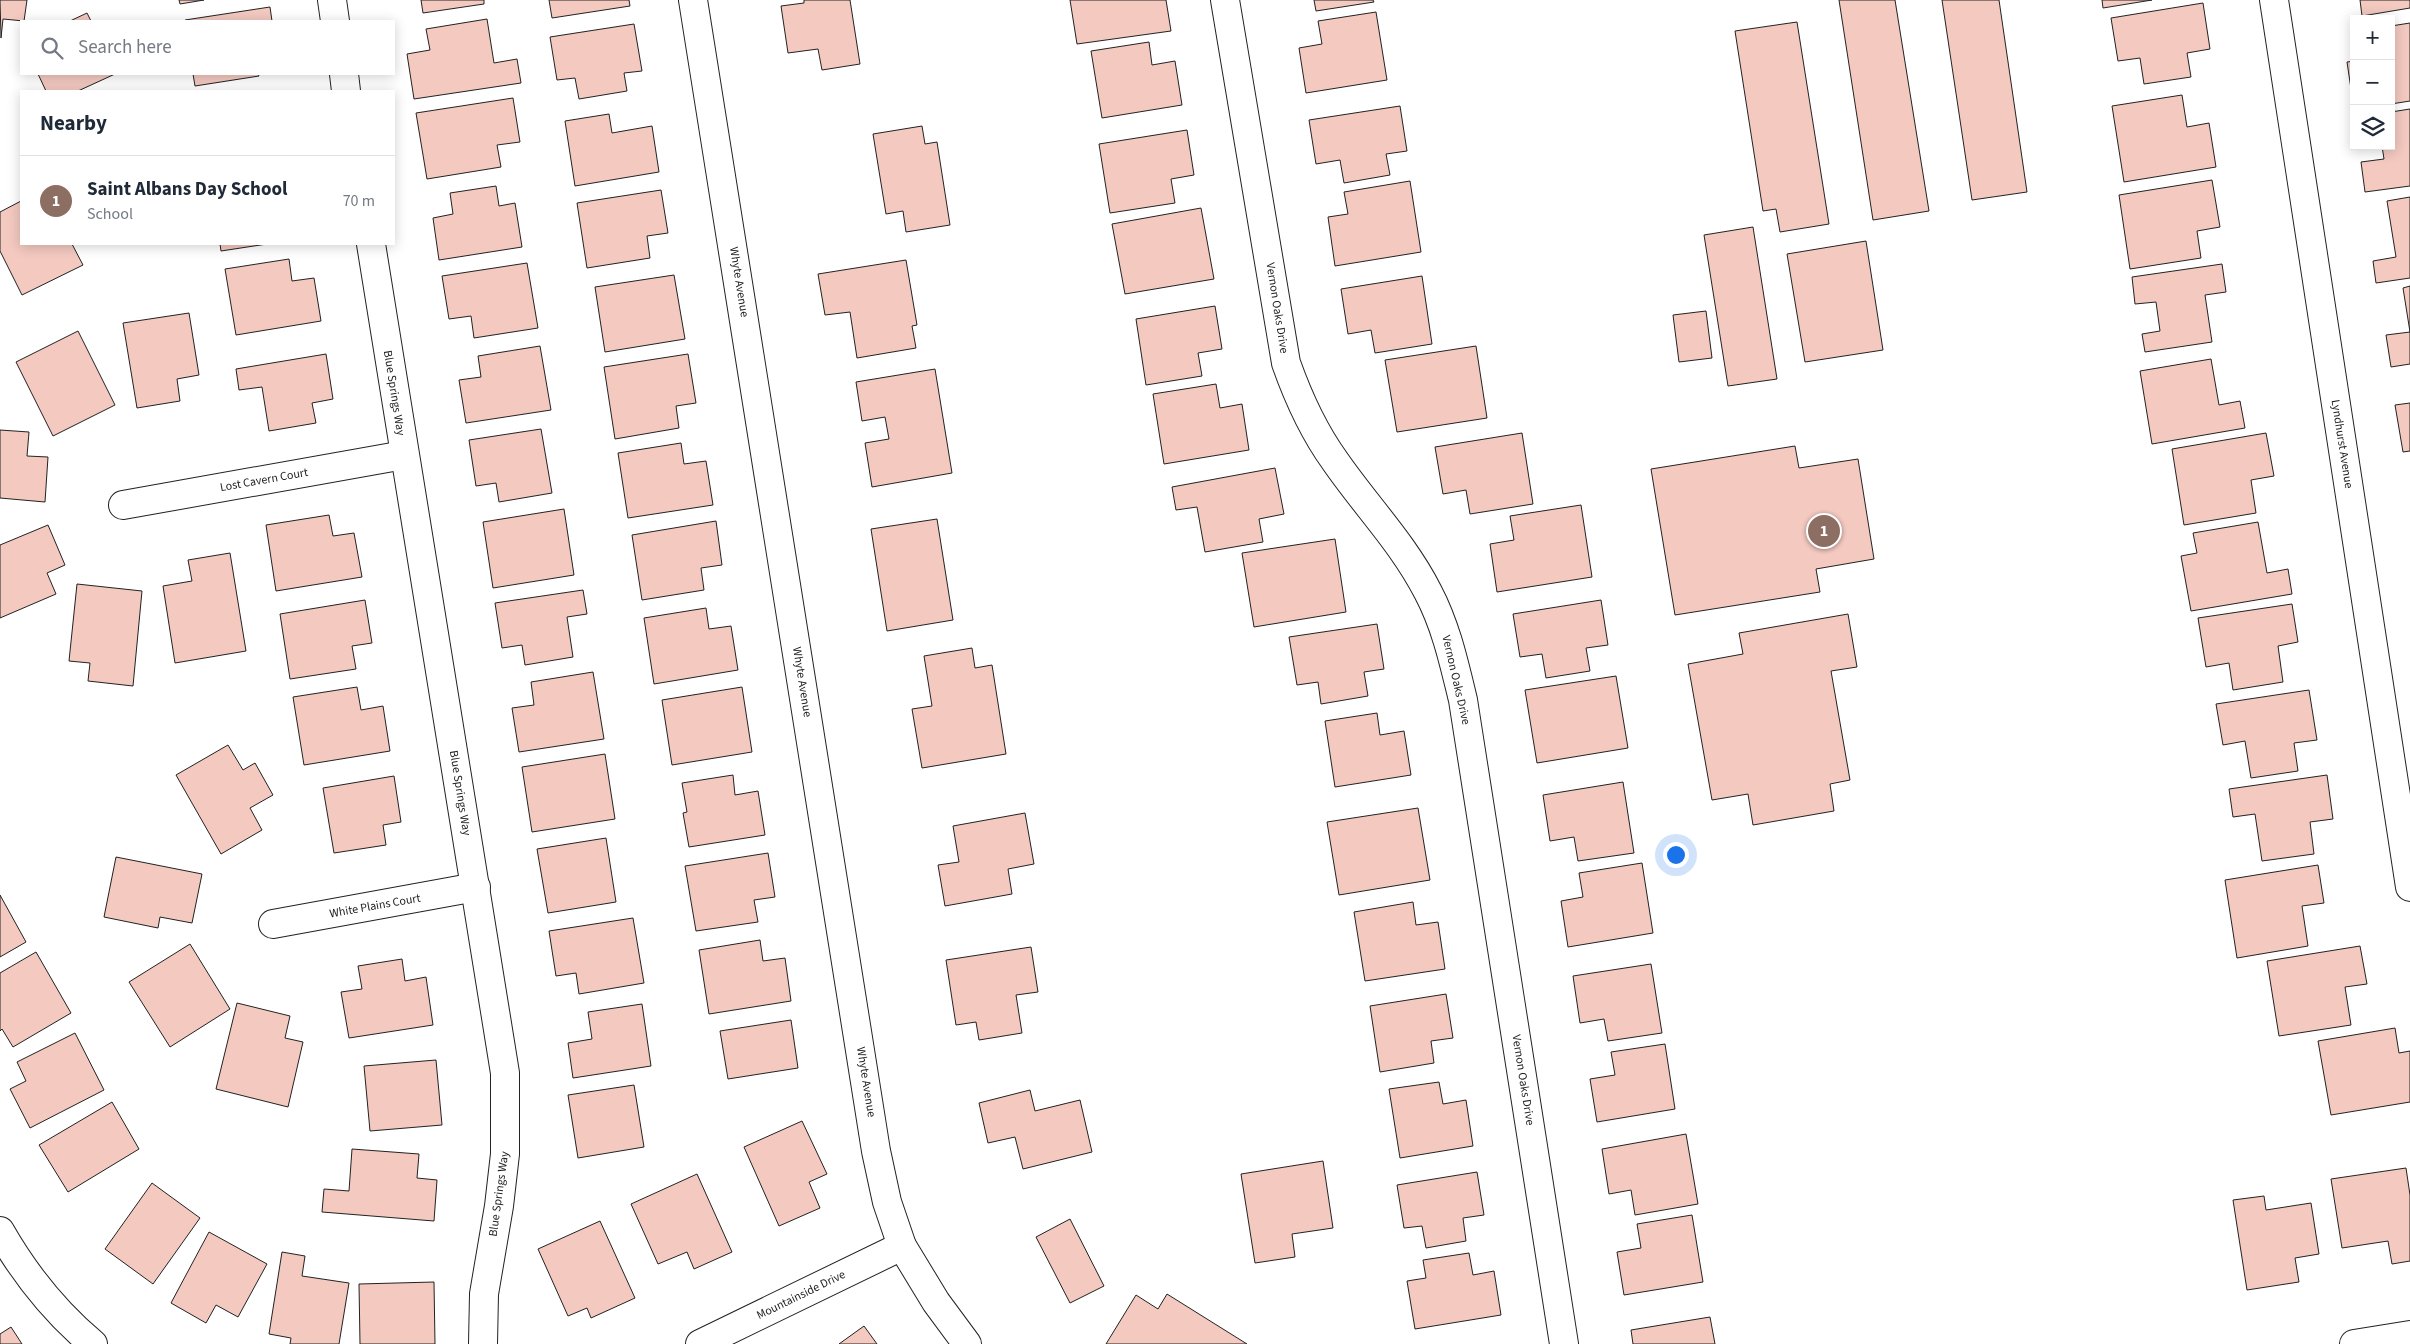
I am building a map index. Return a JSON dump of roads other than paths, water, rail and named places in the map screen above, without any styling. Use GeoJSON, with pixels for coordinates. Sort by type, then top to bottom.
{"type":"FeatureCollection","features":[{"type":"Feature","properties":{"kind":"street"},"geometry":{"type":"LineString","coordinates":[[332,0],[335,20]]}},
{"type":"Feature","properties":{"kind":"street","name":"Whyte Avenue"},"geometry":{"type":"LineString","coordinates":[[693,0],[876,1152],[887,1202],[902,1246],[936,1302],[967,1344]]}},
{"type":"Feature","properties":{"kind":"street","name":"Vernon Oaks Drive"},"geometry":{"type":"LineString","coordinates":[[1225,0],[1286,363],[1296,393],[1335,461],[1400,544],[1428,592],[1450,646],[1463,700],[1564,1344]]}},
{"type":"Feature","properties":{"kind":"street","name":"Lyndhurst Avenue"},"geometry":{"type":"LineString","coordinates":[[2274,0],[2410,887]]}},
{"type":"Feature","properties":{"kind":"street"},"geometry":{"type":"LineString","coordinates":[[344,75],[346,90]]}},
{"type":"Feature","properties":{"kind":"street","name":"Blue Springs Way"},"geometry":{"type":"LineString","coordinates":[[371,245],[505,1073],[507,1110],[505,1154],[484,1294],[483,1344]]}},
{"type":"Feature","properties":{"kind":"street","name":"Lost Cavern Court"},"geometry":{"type":"LineString","coordinates":[[123,505],[404,455]]}},
{"type":"Feature","properties":{"kind":"street","name":"White Plains Court"},"geometry":{"type":"LineString","coordinates":[[273,924],[476,887]]}},
{"type":"Feature","properties":{"kind":"street"},"geometry":{"type":"LineString","coordinates":[[0,1231],[11,1250],[52,1303],[93,1344]]}},
{"type":"Feature","properties":{"kind":"street","name":"Mountainside Drive"},"geometry":{"type":"LineString","coordinates":[[700,1344],[902,1246]]}},
{"type":"Feature","properties":{"kind":"street"},"geometry":{"type":"LineString","coordinates":[[2354,1344],[2410,1335]]}},
{"type":"Feature","properties":{"kind":"place","name":"Saint Albans Day School"},"geometry":{"type":"Point","coordinates":[1824,531]}}]}
